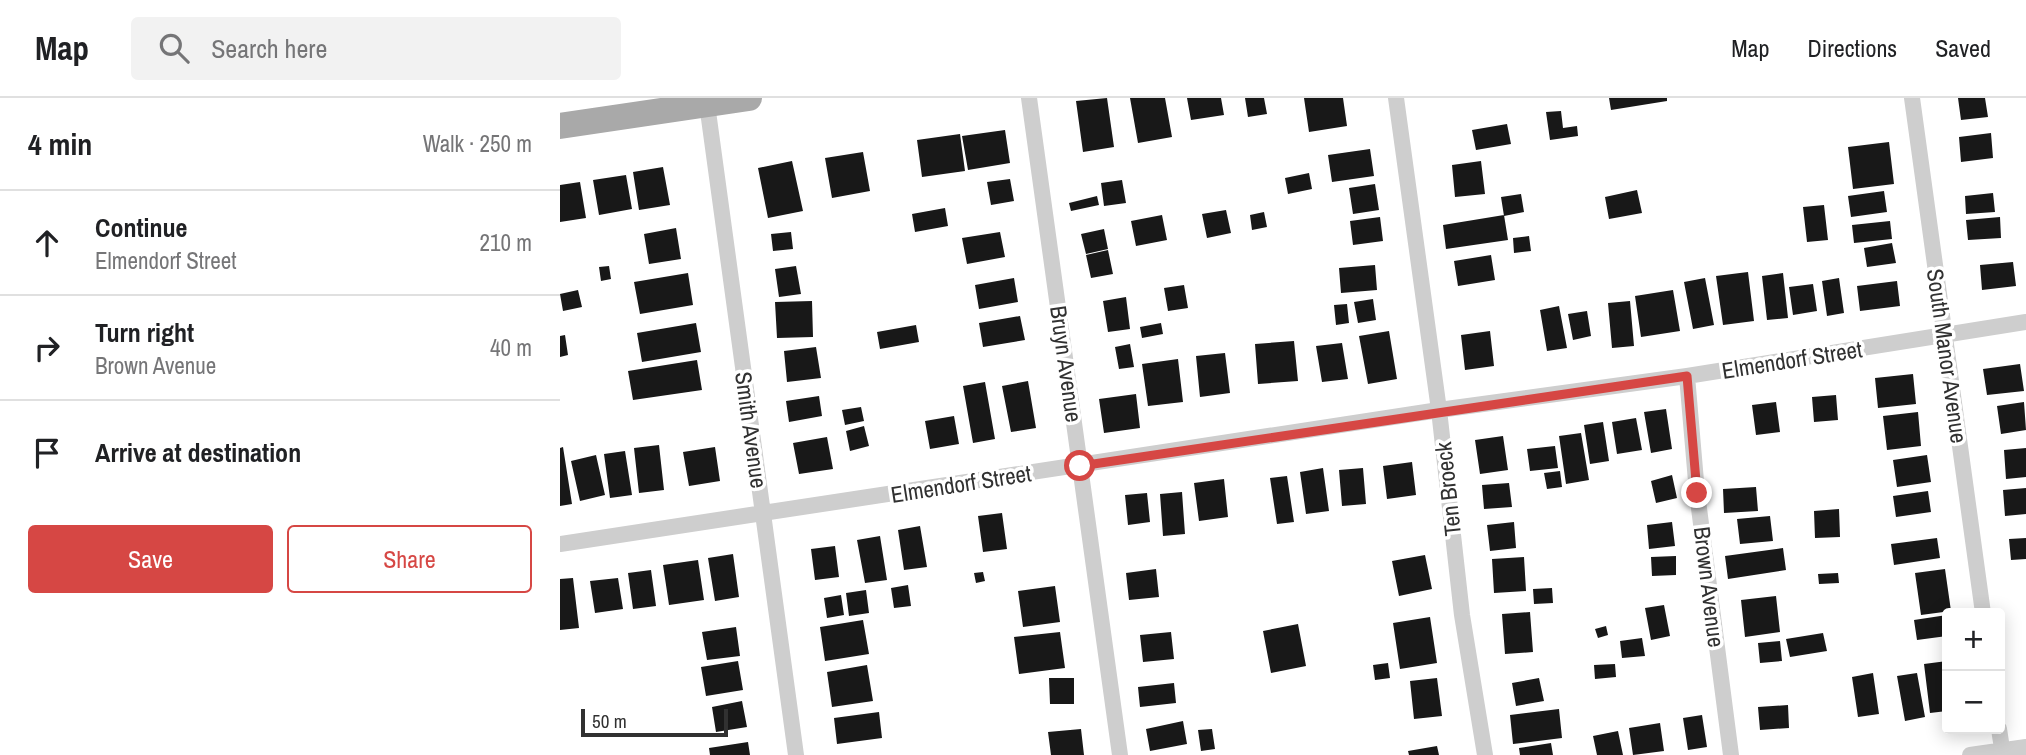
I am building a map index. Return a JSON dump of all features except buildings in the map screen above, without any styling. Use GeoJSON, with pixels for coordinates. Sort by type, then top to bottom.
{"type":"FeatureCollection","features":[{"type":"Feature","properties":{"kind":"main road"},"geometry":{"type":"LineString","coordinates":[[560,126],[749,98]]}},
{"type":"Feature","properties":{"kind":"street","name":"Bruyn Avenue"},"geometry":{"type":"LineString","coordinates":[[1029,98],[1120,755]]}},
{"type":"Feature","properties":{"kind":"street","name":"Ten Broeck"},"geometry":{"type":"LineString","coordinates":[[1396,98],[1439,410],[1462,615],[1485,755]]}},
{"type":"Feature","properties":{"kind":"street","name":"South Manor Avenue"},"geometry":{"type":"LineString","coordinates":[[1912,98],[1982,608]]}},
{"type":"Feature","properties":{"kind":"street","name":"Smith Avenue"},"geometry":{"type":"LineString","coordinates":[[707,104],[796,755]]}},
{"type":"Feature","properties":{"kind":"street","name":"Elmendorf Street"},"geometry":{"type":"LineString","coordinates":[[560,544],[1439,410],[1687,376],[2026,322]]}},
{"type":"Feature","properties":{"kind":"street","name":"Brown Avenue"},"geometry":{"type":"LineString","coordinates":[[1687,376],[1697,493],[1731,755]]}},
{"type":"Feature","properties":{"kind":"street"},"geometry":{"type":"LineString","coordinates":[[2000,734],[2003,753]]}},
{"type":"Feature","properties":{"kind":"street"},"geometry":{"type":"LineString","coordinates":[[1970,755],[2003,753],[2026,747]]}},
{"type":"Feature","properties":{"kind":"route"},"geometry":{"type":"LineString","coordinates":[[1080,466],[1439,410],[1687,376],[1697,493]]}}]}
